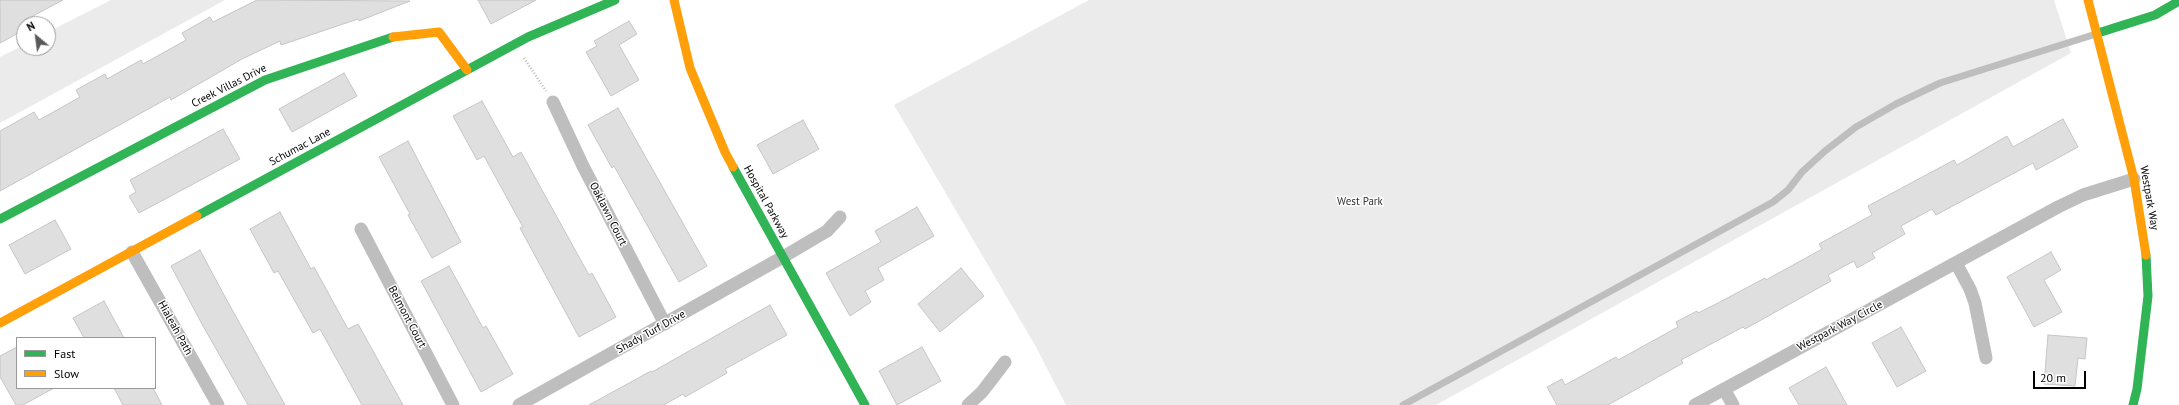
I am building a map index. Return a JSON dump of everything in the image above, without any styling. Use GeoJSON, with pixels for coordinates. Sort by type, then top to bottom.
{"type":"FeatureCollection","features":[{"type":"Feature","properties":{"kind":"street","name":"Schumac Lane"},"geometry":{"type":"LineString","coordinates":[[0,324],[515,44],[572,17],[615,0]]}},
{"type":"Feature","properties":{"kind":"street","name":"Hospital Parkway"},"geometry":{"type":"LineString","coordinates":[[674,0],[690,68],[725,152],[865,405]]}},
{"type":"Feature","properties":{"kind":"street","name":"Westpark Way"},"geometry":{"type":"LineString","coordinates":[[2088,0],[2098,33],[2134,179],[2146,249],[2148,296],[2137,389],[2133,405]]}},
{"type":"Feature","properties":{"kind":"street"},"geometry":{"type":"LineString","coordinates":[[2098,33],[2155,14],[2179,1]]}},
{"type":"Feature","properties":{"kind":"street","name":"Creek Villas Drive"},"geometry":{"type":"LineString","coordinates":[[0,220],[265,80],[396,36],[439,32],[467,70]]}},
{"type":"Feature","properties":{"kind":"street","name":"Oaklawn Court"},"geometry":{"type":"LineString","coordinates":[[553,102],[583,166],[665,324]]}},
{"type":"Feature","properties":{"kind":"street","name":"Westpark Way Circle"},"geometry":{"type":"LineString","coordinates":[[1695,405],[2083,195],[2134,179]]}},
{"type":"Feature","properties":{"kind":"street","name":"Shady Turf Drive"},"geometry":{"type":"LineString","coordinates":[[519,405],[783,257],[827,231],[840,216]]}},
{"type":"Feature","properties":{"kind":"street","name":"Belmont Court"},"geometry":{"type":"LineString","coordinates":[[361,229],[453,405]]}},
{"type":"Feature","properties":{"kind":"street","name":"Hialeah Path"},"geometry":{"type":"LineString","coordinates":[[132,252],[218,405]]}},
{"type":"Feature","properties":{"kind":"street"},"geometry":{"type":"LineString","coordinates":[[1956,263],[1970,289],[1975,303],[1986,358]]}},
{"type":"Feature","properties":{"kind":"street"},"geometry":{"type":"LineString","coordinates":[[968,405],[982,392],[1005,362]]}},
{"type":"Feature","properties":{"kind":"street"},"geometry":{"type":"LineString","coordinates":[[1724,389],[1733,405]]}},
{"type":"Feature","properties":{"kind":"lane"},"geometry":{"type":"LineString","coordinates":[[1403,405],[1772,202],[1788,190],[1802,172],[1825,151],[1856,127],[1896,104],[1940,83],[2098,33]]}},
{"type":"Feature","properties":{"kind":"path"},"geometry":{"type":"LineString","coordinates":[[515,44],[553,102]]}},
{"type":"Feature","properties":{"kind":"green space"},"geometry":{"type":"Polygon","coordinates":[[[111,0],[225,0],[0,123],[0,57],[16,49],[16,56],[56,56],[56,28],[111,0]]]}},
{"type":"Feature","properties":{"kind":"green space","name":"West Park"},"geometry":{"type":"Polygon","coordinates":[[[1089,0],[2054,0],[2071,53],[1436,405],[1066,405],[1036,347],[894,105],[1089,0]]]}},
{"type":"Feature","properties":{"kind":"building"},"geometry":{"type":"Polygon","coordinates":[[[0,0],[63,0],[33,16],[16,16],[16,34],[0,43],[0,0]]]}},
{"type":"Feature","properties":{"kind":"building"},"geometry":{"type":"Polygon","coordinates":[[[257,0],[410,1],[359,21],[358,19],[281,45],[280,41],[242,59],[171,100],[170,97],[0,191],[0,131],[34,112],[39,120],[80,97],[76,90],[105,74],[107,79],[141,60],[143,64],[186,40],[182,33],[210,17],[213,22],[257,0]]]}},
{"type":"Feature","properties":{"kind":"building"},"geometry":{"type":"Polygon","coordinates":[[[478,0],[536,0],[491,24],[478,0]]]}},
{"type":"Feature","properties":{"kind":"building"},"geometry":{"type":"Polygon","coordinates":[[[629,21],[637,34],[619,45],[639,80],[611,96],[586,52],[597,46],[594,41],[629,21]]]}},
{"type":"Feature","properties":{"kind":"building"},"geometry":{"type":"Polygon","coordinates":[[[344,73],[357,96],[292,132],[279,109],[344,73]]]}},
{"type":"Feature","properties":{"kind":"building"},"geometry":{"type":"Polygon","coordinates":[[[482,101],[513,157],[521,152],[589,275],[592,273],[616,317],[579,337],[520,228],[523,227],[484,156],[477,160],[453,116],[482,101]]]}},
{"type":"Feature","properties":{"kind":"building"},"geometry":{"type":"Polygon","coordinates":[[[618,108],[707,266],[679,282],[614,166],[612,168],[588,125],[618,108]]]}},
{"type":"Feature","properties":{"kind":"building"},"geometry":{"type":"Polygon","coordinates":[[[2063,119],[2078,147],[2036,170],[2033,163],[1936,215],[1932,209],[1901,226],[1905,234],[1872,253],[1875,258],[1857,268],[1854,261],[1828,275],[1831,281],[1745,329],[1743,327],[1681,360],[1683,363],[1608,405],[1557,405],[1547,387],[1562,379],[1565,385],[1616,357],[1618,360],[1678,327],[1676,322],[1697,311],[1698,313],[1765,278],[1766,280],[1822,249],[1819,244],[1872,215],[1868,206],[1954,160],[1957,165],[2007,136],[2013,147],[2063,119]]]}},
{"type":"Feature","properties":{"kind":"building"},"geometry":{"type":"Polygon","coordinates":[[[803,120],[819,149],[773,174],[757,145],[803,120]]]}},
{"type":"Feature","properties":{"kind":"building"},"geometry":{"type":"Polygon","coordinates":[[[223,129],[240,159],[139,213],[129,196],[136,192],[130,180],[223,129]]]}},
{"type":"Feature","properties":{"kind":"building"},"geometry":{"type":"Polygon","coordinates":[[[408,141],[461,242],[432,258],[408,215],[410,214],[379,157],[408,141]]]}},
{"type":"Feature","properties":{"kind":"building"},"geometry":{"type":"Polygon","coordinates":[[[917,207],[934,236],[878,268],[884,280],[865,291],[871,302],[850,316],[826,273],[881,242],[875,231],[917,207]]]}},
{"type":"Feature","properties":{"kind":"building"},"geometry":{"type":"Polygon","coordinates":[[[280,212],[311,269],[314,267],[348,329],[358,324],[403,405],[362,405],[320,329],[313,333],[278,271],[274,273],[250,229],[280,212]]]}},
{"type":"Feature","properties":{"kind":"building"},"geometry":{"type":"Polygon","coordinates":[[[55,220],[71,249],[25,274],[9,245],[55,220]]]}},
{"type":"Feature","properties":{"kind":"building"},"geometry":{"type":"Polygon","coordinates":[[[200,250],[285,405],[248,405],[203,326],[171,266],[200,250]]]}},
{"type":"Feature","properties":{"kind":"building"},"geometry":{"type":"Polygon","coordinates":[[[2051,252],[2061,270],[2044,280],[2062,312],[2034,327],[2007,277],[2051,252]]]}},
{"type":"Feature","properties":{"kind":"building"},"geometry":{"type":"Polygon","coordinates":[[[449,266],[483,328],[486,326],[513,374],[481,392],[421,281],[449,266]]]}},
{"type":"Feature","properties":{"kind":"building"},"geometry":{"type":"Polygon","coordinates":[[[961,268],[984,296],[940,332],[918,304],[961,268]]]}},
{"type":"Feature","properties":{"kind":"building"},"geometry":{"type":"Polygon","coordinates":[[[104,301],[123,337],[83,337],[73,318],[104,301]]]}},
{"type":"Feature","properties":{"kind":"building"},"geometry":{"type":"Polygon","coordinates":[[[770,305],[787,335],[725,369],[727,373],[685,397],[683,394],[664,405],[589,405],[651,371],[652,372],[770,305]]]}},
{"type":"Feature","properties":{"kind":"building"},"geometry":{"type":"Polygon","coordinates":[[[1901,327],[1926,371],[1897,387],[1872,343],[1901,327]]]}},
{"type":"Feature","properties":{"kind":"building"},"geometry":{"type":"Polygon","coordinates":[[[2048,335],[2087,338],[2085,359],[2078,358],[2075,386],[2044,384],[2048,335]]]}},
{"type":"Feature","properties":{"kind":"building"},"geometry":{"type":"Polygon","coordinates":[[[922,347],[941,381],[897,405],[879,371],[922,347]]]}},
{"type":"Feature","properties":{"kind":"building"},"geometry":{"type":"Polygon","coordinates":[[[16,348],[16,389],[52,389],[23,405],[16,405],[0,377],[0,356],[16,348]]]}},
{"type":"Feature","properties":{"kind":"building"},"geometry":{"type":"Polygon","coordinates":[[[1826,367],[1847,405],[1799,405],[1789,388],[1826,367]]]}},
{"type":"Feature","properties":{"kind":"building"},"geometry":{"type":"Polygon","coordinates":[[[115,389],[154,389],[162,405],[123,405],[115,389]]]}},
{"type":"Feature","properties":{"kind":"traffic: fast"},"geometry":{"type":"LineString","coordinates":[[197,216],[528,37],[615,0]]}},
{"type":"Feature","properties":{"kind":"traffic: fast"},"geometry":{"type":"LineString","coordinates":[[2098,33],[2155,15],[2179,1]]}},
{"type":"Feature","properties":{"kind":"traffic: fast"},"geometry":{"type":"LineString","coordinates":[[0,219],[265,80],[393,37]]}},
{"type":"Feature","properties":{"kind":"traffic: fast"},"geometry":{"type":"LineString","coordinates":[[733,167],[865,405]]}},
{"type":"Feature","properties":{"kind":"traffic: fast"},"geometry":{"type":"LineString","coordinates":[[2133,405],[2137,389],[2148,296],[2146,255]]}},
{"type":"Feature","properties":{"kind":"traffic: slow"},"geometry":{"type":"LineString","coordinates":[[674,0],[690,68],[725,152],[733,167]]}},
{"type":"Feature","properties":{"kind":"traffic: slow"},"geometry":{"type":"LineString","coordinates":[[2088,0],[2134,179],[2146,255]]}},
{"type":"Feature","properties":{"kind":"traffic: slow"},"geometry":{"type":"LineString","coordinates":[[393,37],[439,32],[467,70]]}},
{"type":"Feature","properties":{"kind":"traffic: slow"},"geometry":{"type":"LineString","coordinates":[[0,323],[197,216]]}}]}
